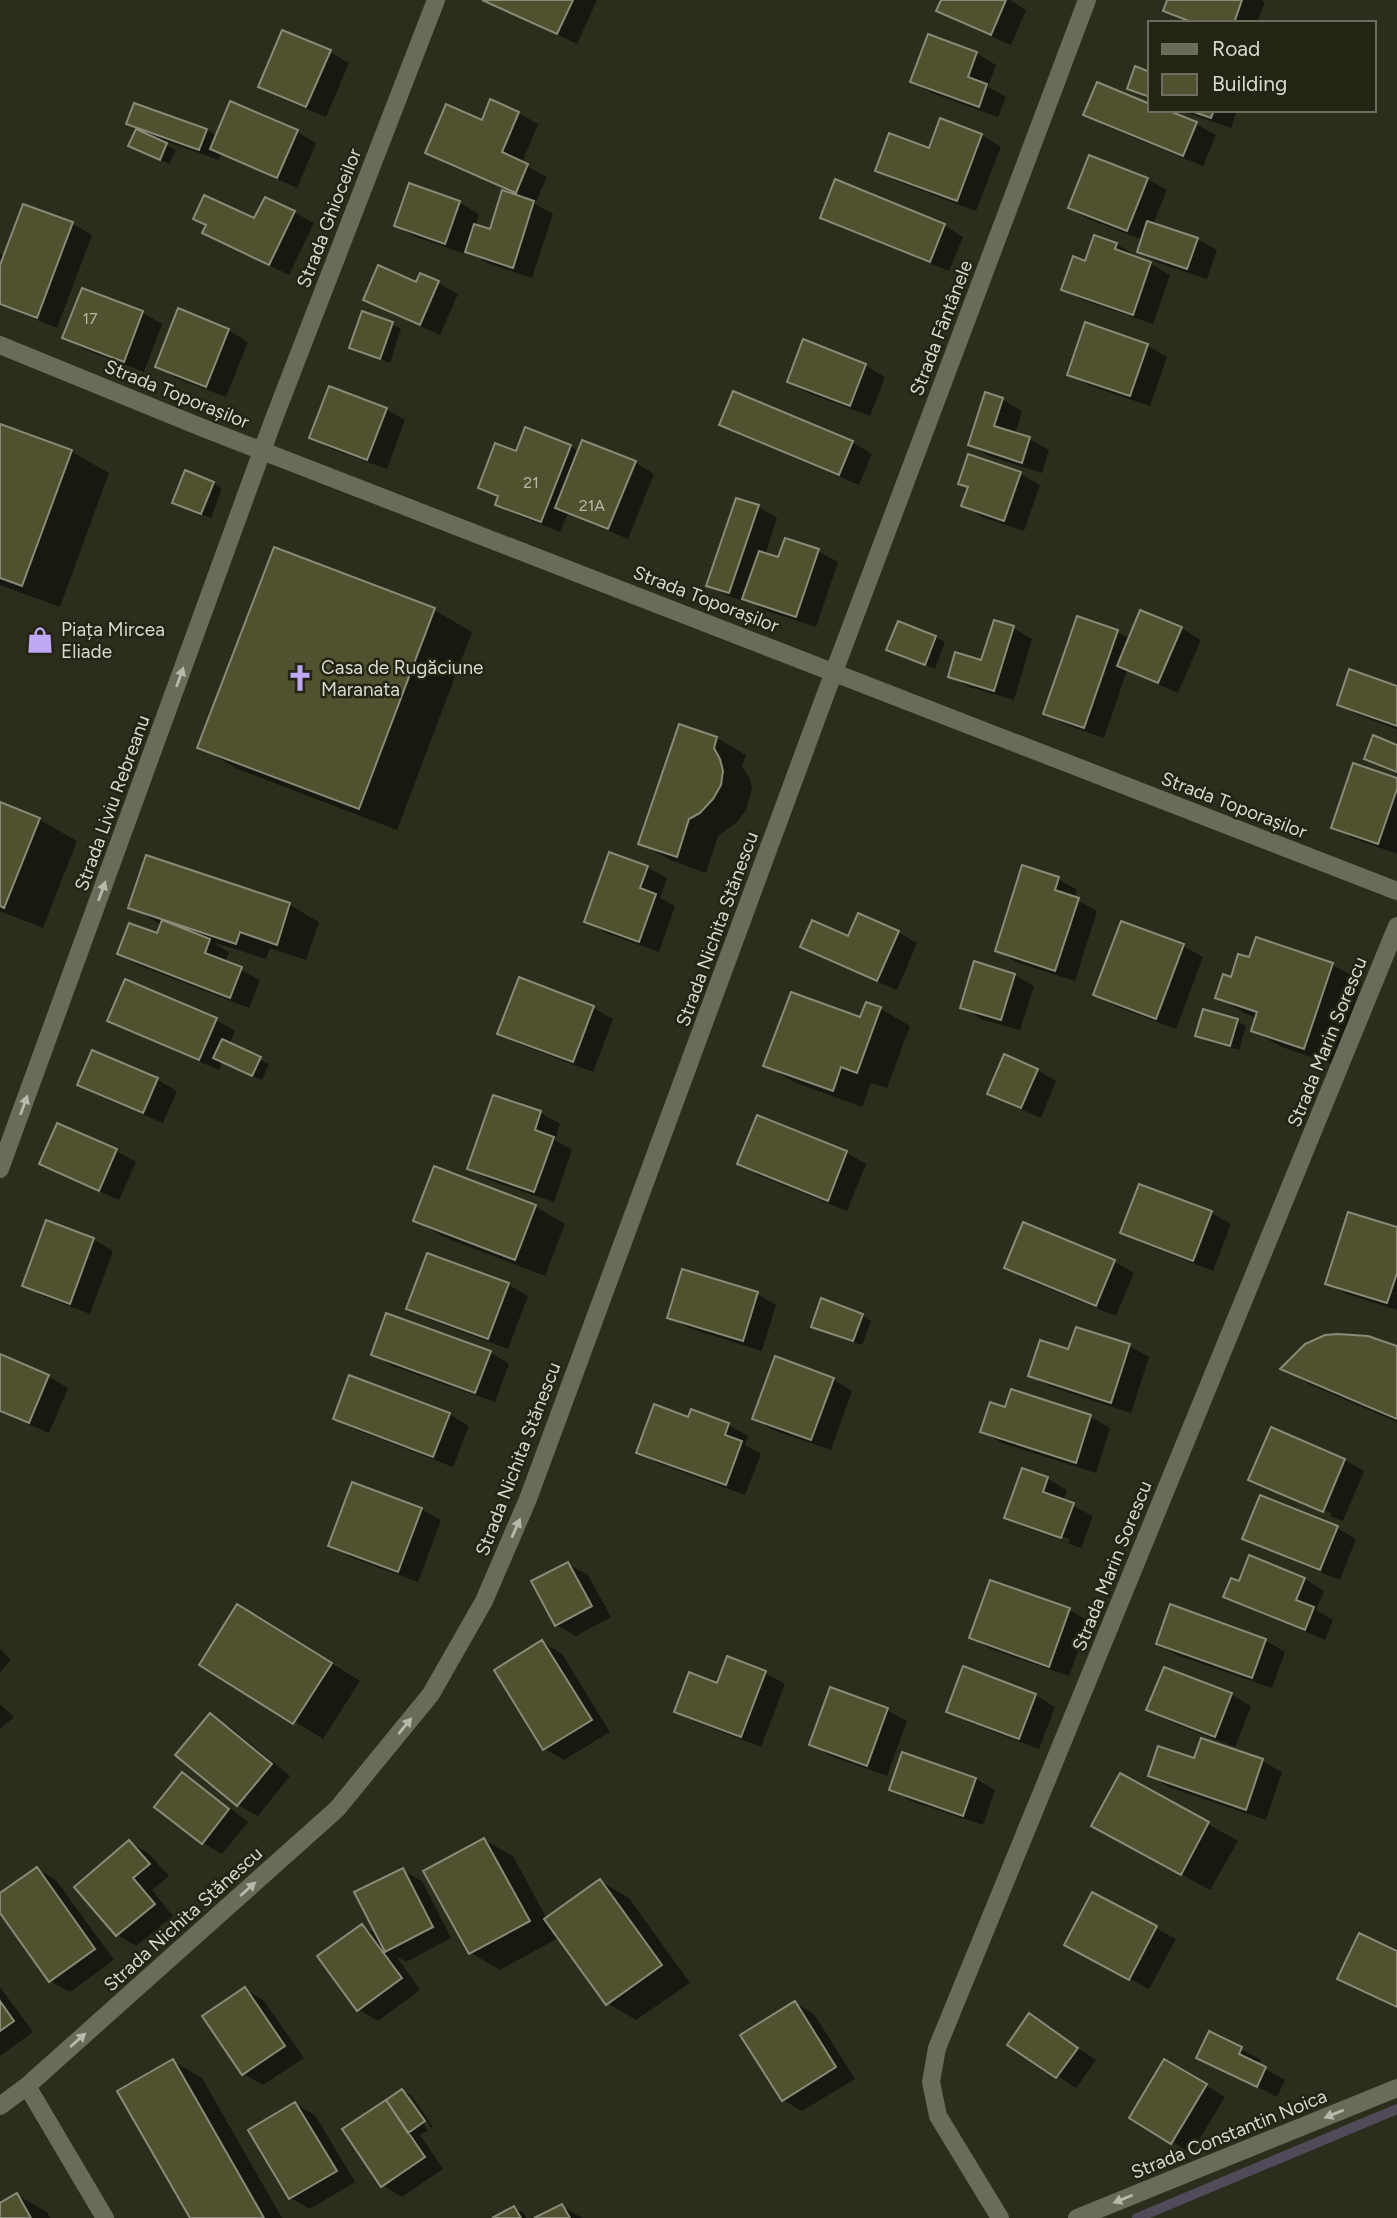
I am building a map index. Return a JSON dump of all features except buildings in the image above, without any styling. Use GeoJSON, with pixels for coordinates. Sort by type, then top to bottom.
{"type":"FeatureCollection","features":[{"type":"Feature","properties":{"kind":"street","name":"Strada Ghioceilor"},"geometry":{"type":"LineString","coordinates":[[262,451],[436,0]]}},
{"type":"Feature","properties":{"kind":"street","name":"Strada Fântânele"},"geometry":{"type":"LineString","coordinates":[[834,672],[1087,0]]}},
{"type":"Feature","properties":{"kind":"street","name":"Strada Toporașilor"},"geometry":{"type":"LineString","coordinates":[[0,345],[262,451],[1397,891]]}},
{"type":"Feature","properties":{"kind":"street","name":"Strada Liviu Rebreanu"},"geometry":{"type":"LineString","coordinates":[[0,1169],[262,451]]}},
{"type":"Feature","properties":{"kind":"street","name":"Strada Nichita Stănescu"},"geometry":{"type":"LineString","coordinates":[[0,2106],[27,2086],[337,1809],[431,1694],[484,1601],[528,1499],[834,672]]}},
{"type":"Feature","properties":{"kind":"street","name":"Strada Marin Sorescu"},"geometry":{"type":"LineString","coordinates":[[1000,2218],[938,2116],[931,2082],[937,2048],[1397,926]]}},
{"type":"Feature","properties":{"kind":"street"},"geometry":{"type":"LineString","coordinates":[[27,2086],[106,2218]]}},
{"type":"Feature","properties":{"kind":"street","name":"Strada Constantin Noica"},"geometry":{"type":"LineString","coordinates":[[1077,2218],[1397,2088]]}},
{"type":"Feature","properties":{"kind":"waterway"},"geometry":{"type":"LineString","coordinates":[[1137,2218],[1397,2109]]}},
{"type":"Feature","properties":{"kind":"place","name":"Piața Mircea Eliade"},"geometry":{"type":"Point","coordinates":[40,640]}},
{"type":"Feature","properties":{"kind":"place","name":"Casa de Rugăciune Maranata"},"geometry":{"type":"Point","coordinates":[300,678]}}]}
